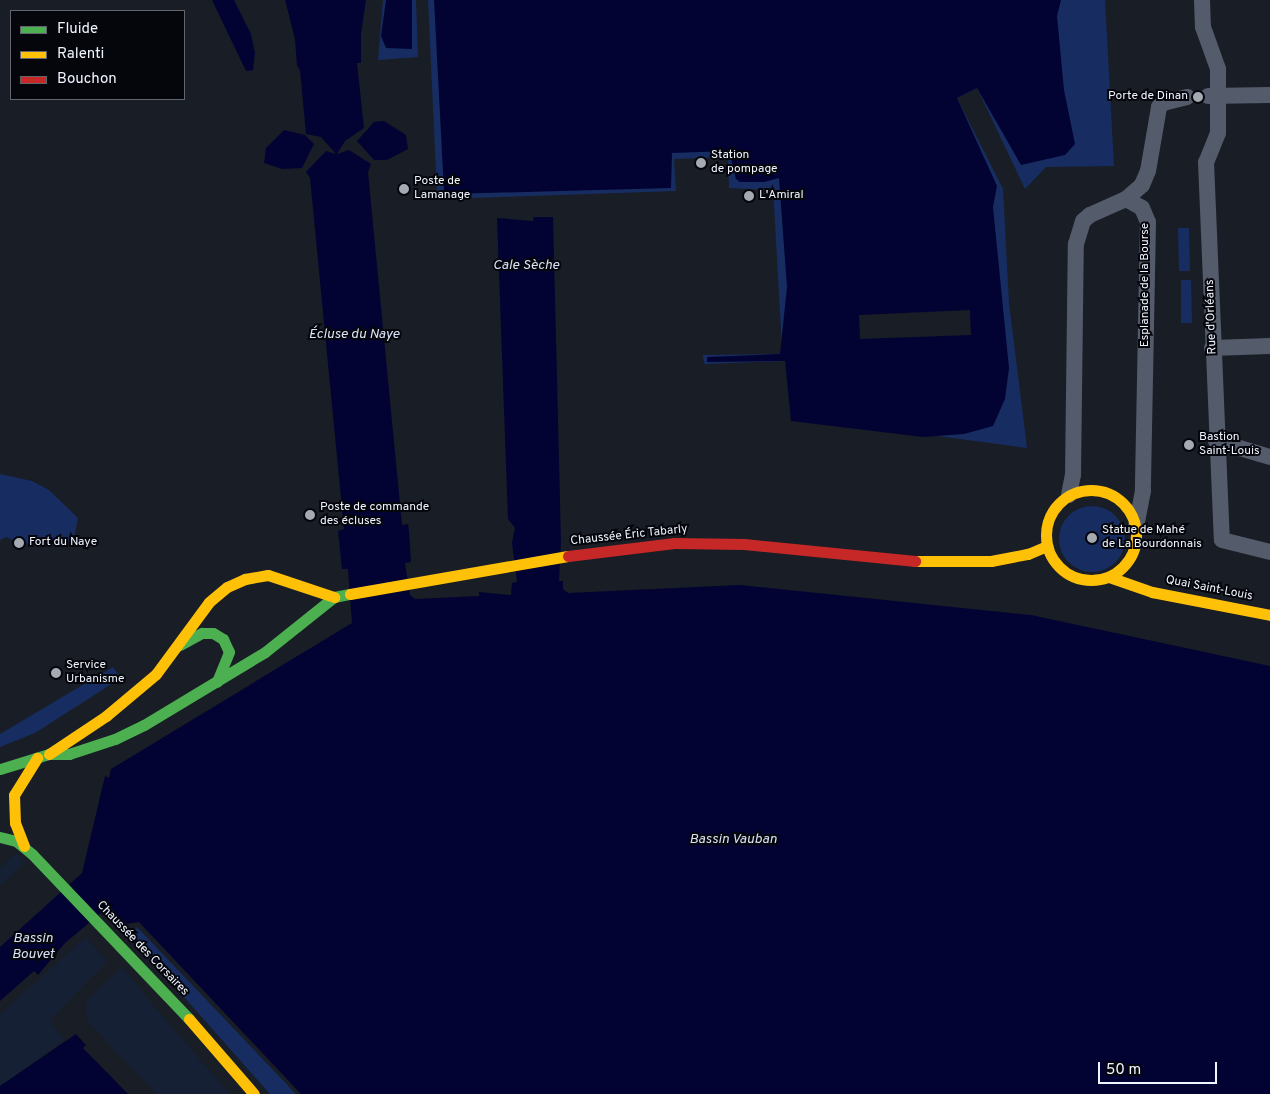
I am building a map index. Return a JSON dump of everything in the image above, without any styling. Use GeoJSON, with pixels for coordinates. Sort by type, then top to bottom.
{"type":"FeatureCollection","features":[{"type":"Feature","properties":{"kind":"main road"},"geometry":{"type":"LineString","coordinates":[[1132,555],[1122,568],[1109,577],[1094,580],[1071,575],[1054,560],[1047,546],[1049,517],[1069,495],[1093,489],[1113,495],[1128,508],[1136,527],[1132,555],[1143,588]]}},
{"type":"Feature","properties":{"kind":"main road","name":"Chaussée Éric Tabarly"},"geometry":{"type":"LineString","coordinates":[[49,754],[69,754],[115,739],[217,682],[265,652],[334,597],[567,556],[635,547],[706,542],[943,563],[991,561],[1028,554],[1047,546]]}},
{"type":"Feature","properties":{"kind":"main road","name":"Chaussée Éric Tabarly"},"geometry":{"type":"LineString","coordinates":[[0,769],[49,754],[134,695],[180,645],[209,602],[233,584],[268,575],[334,597]]}},
{"type":"Feature","properties":{"kind":"main road","name":"Quai Saint-Louis"},"geometry":{"type":"LineString","coordinates":[[1109,577],[1143,588],[1270,614]]}},
{"type":"Feature","properties":{"kind":"main road","name":"Chaussée Éric Tabarly"},"geometry":{"type":"LineString","coordinates":[[180,645],[202,633],[212,633],[223,639],[229,652],[228,660],[217,682]]}},
{"type":"Feature","properties":{"kind":"main road"},"geometry":{"type":"LineString","coordinates":[[28,850],[15,823],[14,795],[37,758]]}},
{"type":"Feature","properties":{"kind":"main road","name":"Chaussée des Corsaires"},"geometry":{"type":"LineString","coordinates":[[0,837],[28,850],[166,992],[254,1094]]}},
{"type":"Feature","properties":{"kind":"street","name":"Rue d'Orléans"},"geometry":{"type":"LineString","coordinates":[[1202,0],[1203,27],[1218,68],[1213,96],[1218,133],[1206,162],[1212,348],[1222,540],[1270,552]]}},
{"type":"Feature","properties":{"kind":"street"},"geometry":{"type":"LineString","coordinates":[[1213,96],[1270,95]]}},
{"type":"Feature","properties":{"kind":"street"},"geometry":{"type":"LineString","coordinates":[[1069,495],[1073,475],[1076,244],[1083,221],[1090,215],[1126,199],[1142,185],[1148,172],[1159,107],[1163,103],[1187,97]]}},
{"type":"Feature","properties":{"kind":"street","name":"Esplanade de la Bourse"},"geometry":{"type":"LineString","coordinates":[[1126,199],[1142,208],[1148,222],[1143,491],[1136,527]]}},
{"type":"Feature","properties":{"kind":"street"},"geometry":{"type":"LineString","coordinates":[[1212,348],[1270,346]]}},
{"type":"Feature","properties":{"kind":"street"},"geometry":{"type":"LineString","coordinates":[[1216,441],[1270,457]]}},
{"type":"Feature","properties":{"kind":"shaded area"},"geometry":{"type":"Polygon","coordinates":[[[383,0],[416,0],[418,57],[378,60],[383,0]]]}},
{"type":"Feature","properties":{"kind":"shaded area"},"geometry":{"type":"Polygon","coordinates":[[[428,0],[482,0],[950,90],[982,0],[1105,0],[1114,166],[1046,167],[1025,189],[977,88],[957,98],[1003,189],[1009,303],[1027,448],[795,417],[788,361],[704,364],[703,355],[780,354],[782,348],[773,187],[770,190],[729,188],[728,157],[674,159],[676,191],[441,199],[437,194],[428,0]]]}},
{"type":"Feature","properties":{"kind":"shaded area"},"geometry":{"type":"Polygon","coordinates":[[[1178,228],[1189,228],[1190,271],[1179,271],[1178,228]]]}},
{"type":"Feature","properties":{"kind":"shaded area"},"geometry":{"type":"Polygon","coordinates":[[[1181,280],[1191,280],[1192,323],[1181,323],[1181,280]]]}},
{"type":"Feature","properties":{"kind":"shaded area"},"geometry":{"type":"Polygon","coordinates":[[[0,474],[32,481],[49,490],[78,518],[73,542],[65,540],[39,544],[20,543],[6,537],[0,540],[0,474]]]}},
{"type":"Feature","properties":{"kind":"shaded area"},"geometry":{"type":"Polygon","coordinates":[[[1086,506],[1098,506],[1110,511],[1120,521],[1125,533],[1123,552],[1110,567],[1098,572],[1086,572],[1074,567],[1064,557],[1059,545],[1059,533],[1064,521],[1074,511],[1086,506]]]}},
{"type":"Feature","properties":{"kind":"shaded area"},"geometry":{"type":"Polygon","coordinates":[[[113,667],[120,677],[113,683],[35,733],[0,747],[0,734],[113,667]]]}},
{"type":"Feature","properties":{"kind":"shaded area"},"geometry":{"type":"Polygon","coordinates":[[[16,853],[25,862],[0,886],[0,868],[16,853]]]}},
{"type":"Feature","properties":{"kind":"shaded area"},"geometry":{"type":"Polygon","coordinates":[[[137,927],[296,1094],[270,1094],[129,935],[137,927]]]}},
{"type":"Feature","properties":{"kind":"shaded area"},"geometry":{"type":"Polygon","coordinates":[[[86,937],[107,962],[49,1021],[65,1040],[0,1086],[0,1014],[86,937]]]}},
{"type":"Feature","properties":{"kind":"shaded area"},"geometry":{"type":"Polygon","coordinates":[[[122,967],[230,1094],[157,1094],[88,1022],[85,1008],[88,1000],[122,967]]]}},
{"type":"Feature","properties":{"kind":"water"},"geometry":{"type":"Polygon","coordinates":[[[212,0],[234,0],[251,34],[255,53],[253,70],[246,71],[212,0]]]}},
{"type":"Feature","properties":{"kind":"water","name":"Bassin Vauban"},"geometry":{"type":"Polygon","coordinates":[[[285,0],[366,0],[361,34],[361,63],[357,63],[364,128],[345,141],[337,154],[349,150],[371,164],[368,172],[402,525],[408,524],[409,531],[411,562],[405,563],[410,595],[415,599],[479,596],[479,592],[511,595],[512,583],[517,582],[512,543],[515,528],[508,519],[497,218],[533,221],[534,217],[553,217],[561,542],[559,581],[563,581],[563,589],[568,593],[740,585],[1031,615],[1270,666],[1270,1094],[301,1094],[139,922],[126,924],[109,906],[65,943],[38,975],[34,971],[0,1001],[0,947],[82,873],[105,776],[109,778],[111,769],[352,623],[348,569],[342,569],[338,531],[344,529],[310,178],[306,172],[326,151],[336,154],[321,137],[306,134],[300,70],[297,66],[295,39],[285,0]]]}},
{"type":"Feature","properties":{"kind":"water"},"geometry":{"type":"Polygon","coordinates":[[[386,0],[412,0],[412,49],[386,48],[381,36],[386,0]]]}},
{"type":"Feature","properties":{"kind":"water"},"geometry":{"type":"Polygon","coordinates":[[[434,0],[1061,0],[1057,16],[1064,90],[1075,144],[1065,155],[1021,165],[977,88],[957,98],[997,186],[993,207],[1009,368],[1005,399],[993,426],[964,434],[923,437],[791,421],[785,361],[707,362],[707,357],[780,354],[787,287],[779,178],[764,182],[740,182],[736,179],[729,151],[672,153],[671,188],[450,194],[444,191],[434,0]]]}},
{"type":"Feature","properties":{"kind":"water"},"geometry":{"type":"Polygon","coordinates":[[[384,121],[406,135],[408,149],[387,160],[374,160],[357,141],[374,122],[384,121]]]}},
{"type":"Feature","properties":{"kind":"water"},"geometry":{"type":"Polygon","coordinates":[[[284,130],[305,135],[314,144],[302,168],[282,169],[264,163],[266,148],[284,130]]]}},
{"type":"Feature","properties":{"kind":"water"},"geometry":{"type":"Polygon","coordinates":[[[76,1034],[86,1045],[83,1048],[128,1094],[0,1094],[0,1086],[76,1034]]]}},
{"type":"Feature","properties":{"kind":"pier"},"geometry":{"type":"Polygon","coordinates":[[[970,310],[971,335],[860,339],[859,315],[970,310]]]}},
{"type":"Feature","properties":{"kind":"traffic: fast"},"geometry":{"type":"LineString","coordinates":[[0,769],[49,754],[69,754],[115,739],[144,725],[265,652],[334,597],[350,594]]}},
{"type":"Feature","properties":{"kind":"traffic: fast"},"geometry":{"type":"LineString","coordinates":[[180,645],[202,633],[213,633],[223,639],[229,652],[217,682]]}},
{"type":"Feature","properties":{"kind":"traffic: fast"},"geometry":{"type":"LineString","coordinates":[[0,837],[16,841],[32,854],[189,1019]]}},
{"type":"Feature","properties":{"kind":"traffic: slow"},"geometry":{"type":"LineString","coordinates":[[1091,490],[1108,493],[1123,503],[1133,518],[1136,535],[1133,552],[1123,567],[1108,577],[1091,580],[1074,577],[1059,567],[1049,552],[1046,535],[1049,518],[1059,503],[1074,493],[1091,490]]}},
{"type":"Feature","properties":{"kind":"traffic: slow"},"geometry":{"type":"LineString","coordinates":[[915,561],[991,561],[1028,554],[1047,546]]}},
{"type":"Feature","properties":{"kind":"traffic: slow"},"geometry":{"type":"LineString","coordinates":[[350,594],[568,556]]}},
{"type":"Feature","properties":{"kind":"traffic: slow"},"geometry":{"type":"LineString","coordinates":[[49,754],[106,716],[156,674],[209,602],[227,587],[245,579],[268,575],[334,597]]}},
{"type":"Feature","properties":{"kind":"traffic: slow"},"geometry":{"type":"LineString","coordinates":[[1109,577],[1152,592],[1270,615]]}},
{"type":"Feature","properties":{"kind":"traffic: slow"},"geometry":{"type":"LineString","coordinates":[[24,846],[15,823],[14,795],[37,758]]}},
{"type":"Feature","properties":{"kind":"traffic: slow"},"geometry":{"type":"LineString","coordinates":[[189,1019],[254,1094]]}},
{"type":"Feature","properties":{"kind":"traffic: jam"},"geometry":{"type":"LineString","coordinates":[[568,556],[674,543],[744,544],[915,561]]}},
{"type":"Feature","properties":{"kind":"place","name":"Porte de Dinan"},"geometry":{"type":"Point","coordinates":[1198,97]}},
{"type":"Feature","properties":{"kind":"place","name":"Station de pompage"},"geometry":{"type":"Point","coordinates":[701,163]}},
{"type":"Feature","properties":{"kind":"place","name":"Poste de Lamanage"},"geometry":{"type":"Point","coordinates":[404,189]}},
{"type":"Feature","properties":{"kind":"place","name":"L'Amiral"},"geometry":{"type":"Point","coordinates":[749,196]}},
{"type":"Feature","properties":{"kind":"place","name":"Bastion Saint-Louis"},"geometry":{"type":"Point","coordinates":[1189,445]}},
{"type":"Feature","properties":{"kind":"place","name":"Poste de commande des écluses"},"geometry":{"type":"Point","coordinates":[310,515]}},
{"type":"Feature","properties":{"kind":"place","name":"Statue de Mahé de La Bourdonnais"},"geometry":{"type":"Point","coordinates":[1092,538]}},
{"type":"Feature","properties":{"kind":"place","name":"Fort du Naye"},"geometry":{"type":"Point","coordinates":[19,543]}},
{"type":"Feature","properties":{"kind":"place","name":"Service Urbanisme"},"geometry":{"type":"Point","coordinates":[56,673]}},
{"type":"Feature","properties":{"kind":"water label","name":"Cale Sèche"},"geometry":{"type":"Point","coordinates":[526,266]}},
{"type":"Feature","properties":{"kind":"water label","name":"Écluse du Naye"},"geometry":{"type":"Point","coordinates":[354,335]}},
{"type":"Feature","properties":{"kind":"water label","name":"Bassin Bouvet"},"geometry":{"type":"Point","coordinates":[33,948]}}]}
